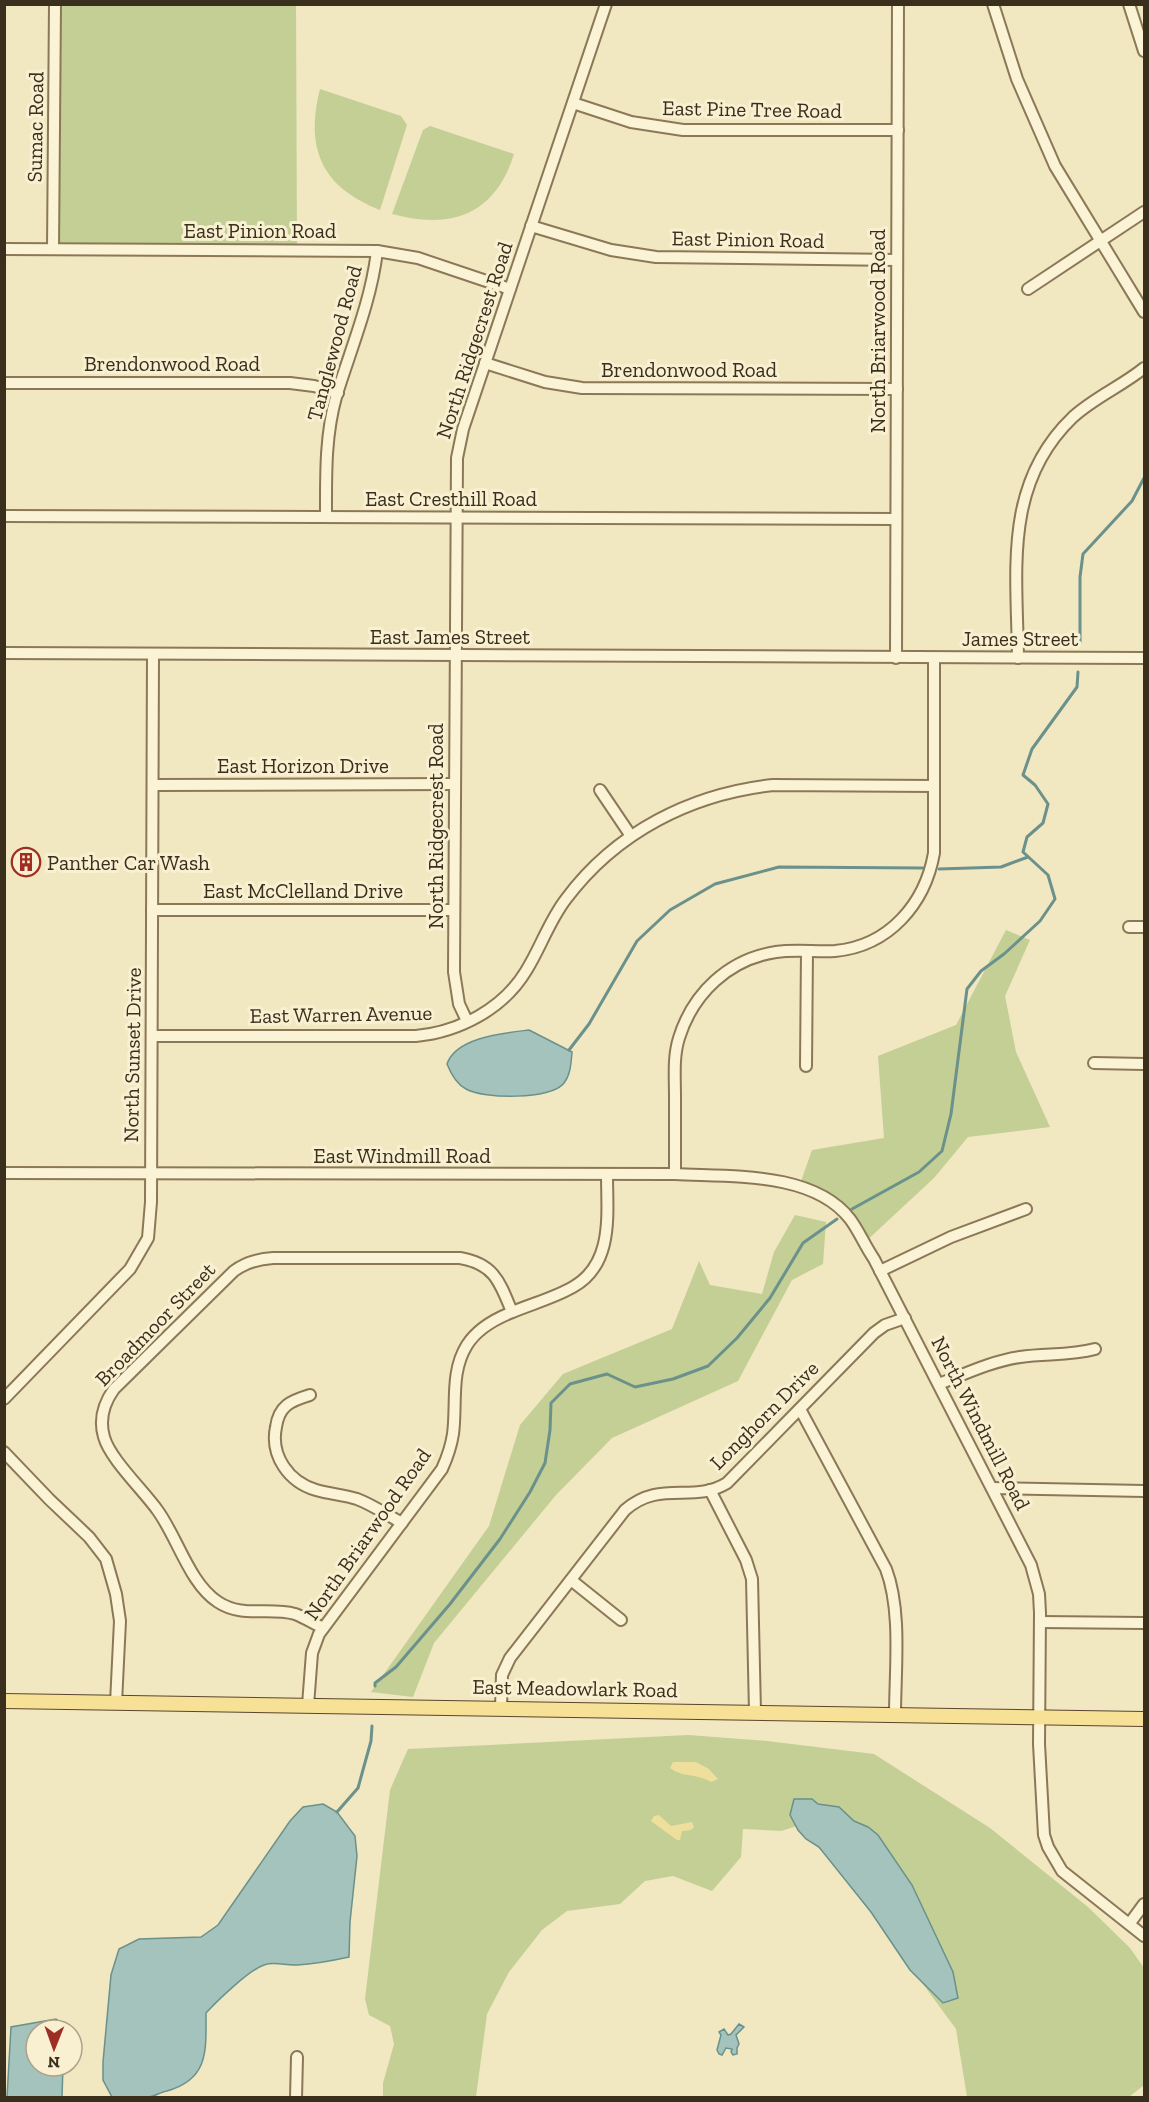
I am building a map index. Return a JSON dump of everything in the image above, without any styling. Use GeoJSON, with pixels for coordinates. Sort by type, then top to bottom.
{"type":"FeatureCollection","features":[{"type":"Feature","properties":{"kind":"main road","name":"East Meadowlark Road"},"geometry":{"type":"LineString","coordinates":[[4,1701],[1144,1719]]}},
{"type":"Feature","properties":{"kind":"street","name":"Sumac Road"},"geometry":{"type":"LineString","coordinates":[[53,249],[55,4]]}},
{"type":"Feature","properties":{"kind":"street","name":"North Ridgecrest Road"},"geometry":{"type":"LineString","coordinates":[[467,1021],[459,1004],[454,972],[455,518],[459,444],[606,4]]}},
{"type":"Feature","properties":{"kind":"street","name":"North Briarwood Road"},"geometry":{"type":"LineString","coordinates":[[896,658],[898,4]]}},
{"type":"Feature","properties":{"kind":"street"},"geometry":{"type":"LineString","coordinates":[[993,4],[1017,79],[1062,181],[1144,312]]}},
{"type":"Feature","properties":{"kind":"street"},"geometry":{"type":"LineString","coordinates":[[1130,4],[1144,51]]}},
{"type":"Feature","properties":{"kind":"street","name":"East Pine Tree Road"},"geometry":{"type":"LineString","coordinates":[[573,103],[631,122],[683,130],[898,130]]}},
{"type":"Feature","properties":{"kind":"street"},"geometry":{"type":"LineString","coordinates":[[1028,289],[1144,212]]}},
{"type":"Feature","properties":{"kind":"street","name":"East Pinion Road"},"geometry":{"type":"LineString","coordinates":[[531,226],[611,250],[656,257],[897,260]]}},
{"type":"Feature","properties":{"kind":"street","name":"East Pinion Road"},"geometry":{"type":"LineString","coordinates":[[4,249],[377,251],[418,258],[510,288]]}},
{"type":"Feature","properties":{"kind":"street","name":"Tanglewood Road"},"geometry":{"type":"LineString","coordinates":[[326,517],[327,453],[338,393],[369,297],[377,251]]}},
{"type":"Feature","properties":{"kind":"street","name":"Brendonwood Road"},"geometry":{"type":"LineString","coordinates":[[485,363],[545,382],[582,388],[897,389]]}},
{"type":"Feature","properties":{"kind":"street"},"geometry":{"type":"LineString","coordinates":[[1018,658],[1017,538],[1021,507],[1029,483],[1050,444],[1074,416],[1144,368]]}},
{"type":"Feature","properties":{"kind":"street","name":"Brendonwood Road"},"geometry":{"type":"LineString","coordinates":[[4,383],[290,383],[314,386],[338,393]]}},
{"type":"Feature","properties":{"kind":"street","name":"East Cresthill Road"},"geometry":{"type":"LineString","coordinates":[[4,516],[896,519]]}},
{"type":"Feature","properties":{"kind":"street","name":"East James Street"},"geometry":{"type":"LineString","coordinates":[[4,653],[896,658]]}},
{"type":"Feature","properties":{"kind":"street","name":"North Sunset Drive"},"geometry":{"type":"LineString","coordinates":[[4,1399],[130,1269],[148,1238],[151,1202],[153,1036],[153,655]]}},
{"type":"Feature","properties":{"kind":"street","name":"James Street"},"geometry":{"type":"LineString","coordinates":[[896,658],[1144,658]]}},
{"type":"Feature","properties":{"kind":"street"},"geometry":{"type":"LineString","coordinates":[[675,1174],[675,1060],[679,1040],[692,1008],[714,981],[748,959],[779,951],[834,951],[860,945],[885,933],[910,911],[922,892],[934,853],[934,658]]}},
{"type":"Feature","properties":{"kind":"street","name":"East Horizon Drive"},"geometry":{"type":"LineString","coordinates":[[153,785],[454,784]]}},
{"type":"Feature","properties":{"kind":"street","name":"East Warren Avenue"},"geometry":{"type":"LineString","coordinates":[[153,1036],[416,1036],[442,1031],[495,1006],[511,991],[528,969],[540,941],[565,900],[601,860],[631,836],[681,808],[717,795],[773,785],[934,786]]}},
{"type":"Feature","properties":{"kind":"street"},"geometry":{"type":"LineString","coordinates":[[600,790],[631,836]]}},
{"type":"Feature","properties":{"kind":"street","name":"East McClelland Drive"},"geometry":{"type":"LineString","coordinates":[[153,910],[454,910]]}},
{"type":"Feature","properties":{"kind":"street"},"geometry":{"type":"LineString","coordinates":[[1129,927],[1144,927]]}},
{"type":"Feature","properties":{"kind":"street"},"geometry":{"type":"LineString","coordinates":[[806,1066],[807,951]]}},
{"type":"Feature","properties":{"kind":"street"},"geometry":{"type":"LineString","coordinates":[[1094,1063],[1144,1064]]}},
{"type":"Feature","properties":{"kind":"street","name":"East Windmill Road"},"geometry":{"type":"LineString","coordinates":[[4,1173],[675,1174],[759,1179],[799,1186]]}},
{"type":"Feature","properties":{"kind":"street","name":"North Briarwood Road"},"geometry":{"type":"LineString","coordinates":[[308,1705],[312,1653],[319,1635],[442,1469],[453,1432],[455,1377],[467,1345],[483,1328],[512,1312],[572,1288],[594,1268],[602,1253],[606,1238],[607,1175]]}},
{"type":"Feature","properties":{"kind":"street","name":"North Windmill Road"},"geometry":{"type":"LineString","coordinates":[[799,1186],[828,1200],[849,1219],[905,1318],[1031,1565],[1039,1594],[1039,1717],[1044,1829],[1048,1847],[1054,1861],[1070,1880],[1130,1923],[1144,1936]]}},
{"type":"Feature","properties":{"kind":"street"},"geometry":{"type":"LineString","coordinates":[[880,1271],[951,1237],[1026,1209]]}},
{"type":"Feature","properties":{"kind":"street","name":"Broadmoor Street"},"geometry":{"type":"LineString","coordinates":[[324,1628],[295,1614],[232,1609],[219,1603],[203,1588],[162,1516],[109,1449],[102,1426],[109,1396],[234,1271],[254,1260],[273,1258],[460,1258],[471,1260],[482,1265],[495,1276],[512,1312]]}},
{"type":"Feature","properties":{"kind":"street","name":"Longhorn Drive"},"geometry":{"type":"LineString","coordinates":[[501,1708],[501,1681],[504,1669],[625,1510],[641,1498],[660,1492],[710,1490],[722,1486],[732,1479],[874,1334],[885,1325],[905,1318]]}},
{"type":"Feature","properties":{"kind":"street"},"geometry":{"type":"LineString","coordinates":[[939,1384],[984,1366],[1016,1357],[1075,1354],[1095,1349]]}},
{"type":"Feature","properties":{"kind":"street"},"geometry":{"type":"LineString","coordinates":[[310,1395],[293,1400],[282,1407],[279,1415],[275,1429],[275,1442],[283,1467],[306,1486],[357,1499],[402,1523]]}},
{"type":"Feature","properties":{"kind":"street"},"geometry":{"type":"LineString","coordinates":[[800,1409],[892,1584],[896,1607],[895,1715]]}},
{"type":"Feature","properties":{"kind":"street"},"geometry":{"type":"LineString","coordinates":[[4,1452],[48,1499],[89,1537],[106,1559],[116,1594],[120,1621],[116,1703]]}},
{"type":"Feature","properties":{"kind":"street"},"geometry":{"type":"LineString","coordinates":[[992,1488],[1144,1491]]}},
{"type":"Feature","properties":{"kind":"street"},"geometry":{"type":"LineString","coordinates":[[710,1490],[746,1560],[752,1579],[755,1712]]}},
{"type":"Feature","properties":{"kind":"street"},"geometry":{"type":"LineString","coordinates":[[571,1580],[621,1620]]}},
{"type":"Feature","properties":{"kind":"street"},"geometry":{"type":"LineString","coordinates":[[1040,1622],[1144,1623]]}},
{"type":"Feature","properties":{"kind":"street"},"geometry":{"type":"LineString","coordinates":[[1130,1923],[1144,1904]]}},
{"type":"Feature","properties":{"kind":"street"},"geometry":{"type":"LineString","coordinates":[[296,2097],[297,2057]]}},
{"type":"Feature","properties":{"kind":"green space"},"geometry":{"type":"Polygon","coordinates":[[[55,5],[296,5],[297,250],[53,249],[55,5]]]}},
{"type":"Feature","properties":{"kind":"green space"},"geometry":{"type":"Polygon","coordinates":[[[320,89],[401,116],[407,125],[380,210],[360,201],[344,190],[331,177],[322,163],[315,130],[320,89]]]}},
{"type":"Feature","properties":{"kind":"green space"},"geometry":{"type":"Polygon","coordinates":[[[430,126],[514,154],[506,175],[483,204],[468,213],[433,220],[413,219],[392,214],[423,130],[430,126]]]}},
{"type":"Feature","properties":{"kind":"green space"},"geometry":{"type":"Polygon","coordinates":[[[1006,930],[1030,940],[1005,996],[1016,1052],[1050,1127],[968,1137],[934,1178],[864,1243],[849,1219],[799,1187],[812,1150],[884,1138],[878,1056],[956,1025],[1006,930]]]}},
{"type":"Feature","properties":{"kind":"green space"},"geometry":{"type":"Polygon","coordinates":[[[795,1215],[826,1222],[823,1264],[792,1280],[738,1381],[612,1438],[556,1495],[434,1643],[413,1697],[371,1692],[489,1526],[520,1425],[563,1374],[672,1329],[699,1261],[710,1285],[762,1294],[774,1252],[795,1215]]]}},
{"type":"Feature","properties":{"kind":"green space"},"geometry":{"type":"Polygon","coordinates":[[[688,1735],[767,1741],[874,1754],[990,1828],[1088,1907],[1130,1948],[1144,1968],[1144,2085],[1129,2097],[967,2097],[956,2029],[837,1867],[797,1826],[781,1831],[743,1829],[741,1857],[712,1891],[673,1876],[645,1881],[620,1904],[567,1911],[542,1930],[509,1972],[487,2014],[476,2097],[383,2097],[383,2083],[394,2044],[390,2026],[369,2015],[365,1999],[390,1790],[408,1749],[688,1735]]]}},
{"type":"Feature","properties":{"kind":"sand"},"geometry":{"type":"Polygon","coordinates":[[[673,1762],[696,1762],[709,1769],[718,1779],[711,1782],[680,1773],[670,1768],[673,1762]]]}},
{"type":"Feature","properties":{"kind":"sand"},"geometry":{"type":"Polygon","coordinates":[[[659,1815],[671,1826],[692,1822],[694,1827],[691,1830],[682,1831],[680,1840],[677,1840],[651,1821],[654,1816],[659,1815]]]}},
{"type":"Feature","properties":{"kind":"water"},"geometry":{"type":"Polygon","coordinates":[[[529,1030],[572,1052],[568,1076],[557,1089],[532,1095],[487,1095],[466,1089],[452,1075],[447,1064],[460,1048],[482,1038],[529,1030]]]}},
{"type":"Feature","properties":{"kind":"water"},"geometry":{"type":"Polygon","coordinates":[[[794,1799],[812,1799],[818,1804],[839,1807],[854,1821],[868,1827],[878,1835],[912,1885],[953,1972],[958,1998],[943,2003],[910,1970],[871,1912],[819,1847],[806,1839],[798,1830],[790,1815],[794,1799]]]}},
{"type":"Feature","properties":{"kind":"water"},"geometry":{"type":"Polygon","coordinates":[[[323,1804],[337,1812],[355,1836],[357,1856],[349,1957],[304,1965],[268,1964],[258,1968],[234,1986],[206,2013],[205,2051],[198,2071],[191,2079],[181,2086],[151,2096],[112,2097],[103,2080],[103,2062],[111,1975],[119,1949],[139,1939],[201,1937],[218,1925],[290,1821],[303,1807],[323,1804]]]}},
{"type":"Feature","properties":{"kind":"water"},"geometry":{"type":"Polygon","coordinates":[[[739,2024],[744,2027],[736,2035],[739,2044],[737,2054],[733,2055],[732,2049],[726,2048],[722,2055],[719,2054],[717,2050],[721,2035],[719,2032],[724,2029],[728,2035],[731,2034],[739,2024]]]}},
{"type":"Feature","properties":{"kind":"water"},"geometry":{"type":"Polygon","coordinates":[[[24,2025],[24,2078],[63,2078],[62,2097],[7,2097],[11,2027],[24,2025]]]}},
{"type":"Feature","properties":{"kind":"waterway"},"geometry":{"type":"LineString","coordinates":[[1080,642],[1080,577],[1083,554],[1132,501],[1144,478]]}},
{"type":"Feature","properties":{"kind":"waterway"},"geometry":{"type":"LineString","coordinates":[[852,1209],[919,1172],[942,1151],[951,1114],[967,989],[981,971],[1004,954],[1040,921],[1055,899],[1048,875],[1023,852],[1027,837],[1043,823],[1048,804],[1035,785],[1023,775],[1032,749],[1077,687],[1078,672]]}},
{"type":"Feature","properties":{"kind":"waterway"},"geometry":{"type":"LineString","coordinates":[[939,869],[1001,867],[1028,857]]}},
{"type":"Feature","properties":{"kind":"waterway"},"geometry":{"type":"LineString","coordinates":[[569,1050],[589,1024],[637,941],[670,910],[715,884],[779,867],[923,868]]}},
{"type":"Feature","properties":{"kind":"waterway"},"geometry":{"type":"LineString","coordinates":[[375,1686],[375,1683],[396,1667],[450,1604],[500,1539],[530,1492],[545,1463],[551,1403],[570,1384],[607,1374],[635,1387],[673,1379],[708,1366],[737,1338],[770,1298],[803,1243],[837,1219]]}},
{"type":"Feature","properties":{"kind":"waterway"},"geometry":{"type":"LineString","coordinates":[[337,1812],[358,1788],[371,1741],[372,1726]]}},
{"type":"Feature","properties":{"kind":"place","name":"Panther Car Wash"},"geometry":{"type":"Point","coordinates":[26,862]}}]}
